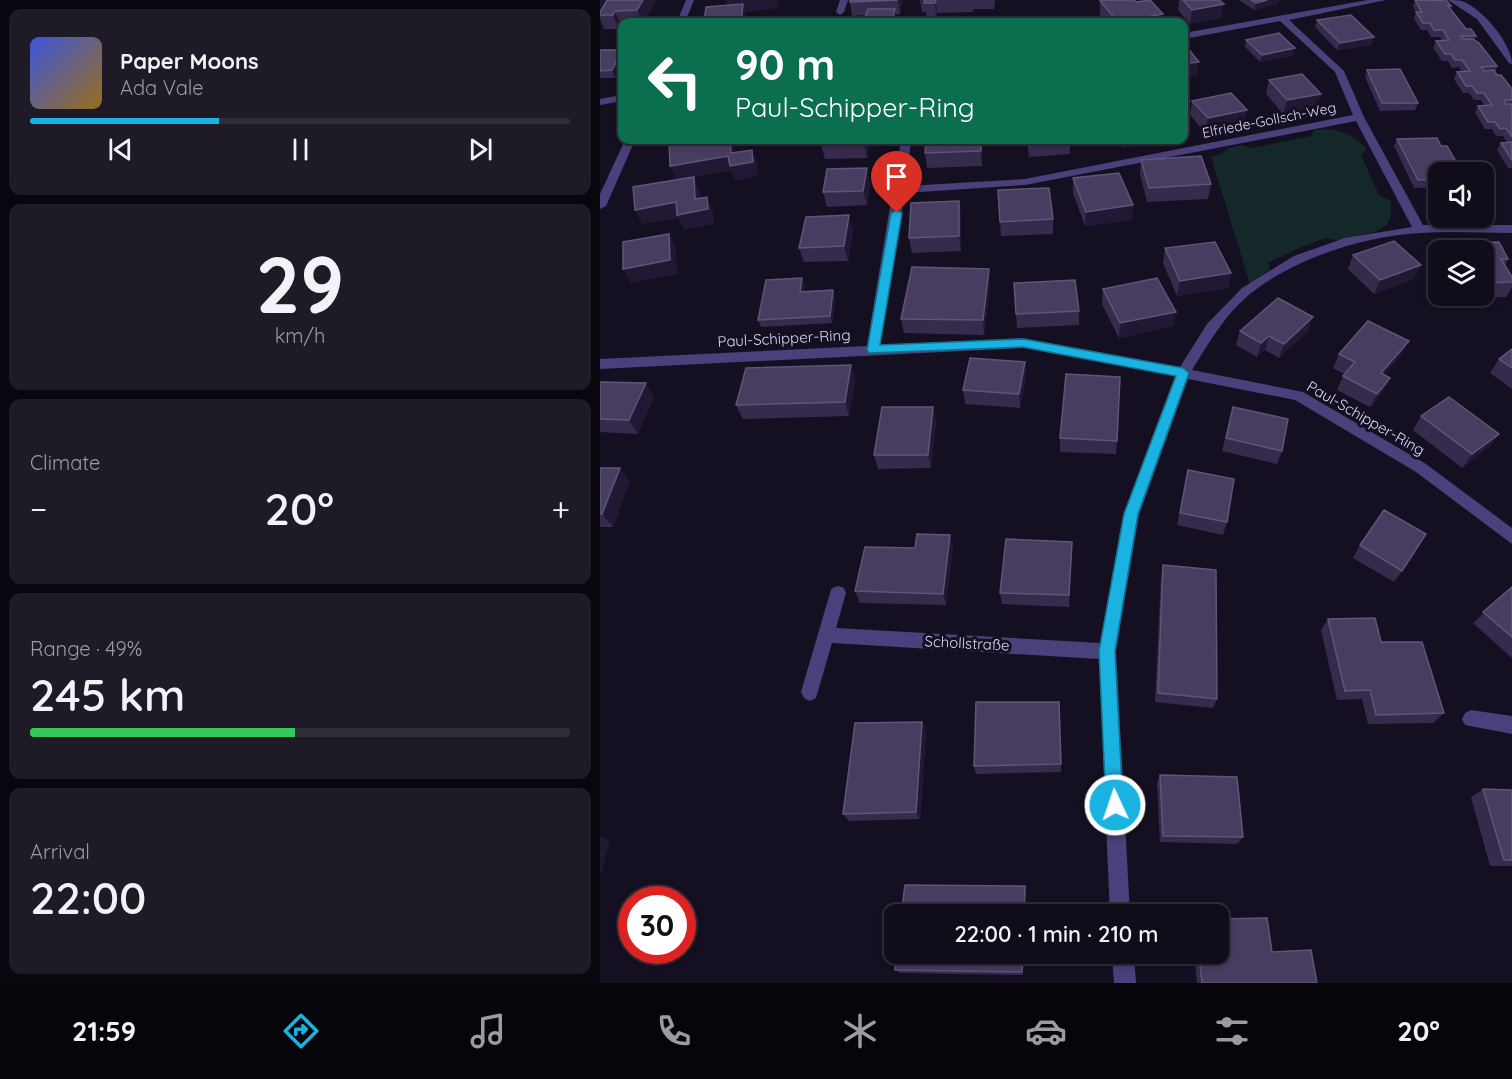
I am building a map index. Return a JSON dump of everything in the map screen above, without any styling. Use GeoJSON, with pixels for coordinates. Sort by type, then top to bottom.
{"type":"FeatureCollection","features":[{"type":"Feature","properties":{"kind":"street"},"geometry":{"type":"LineString","coordinates":[[683,18],[690,0]]}},
{"type":"Feature","properties":{"kind":"street"},"geometry":{"type":"LineString","coordinates":[[840,12],[844,0]]}},
{"type":"Feature","properties":{"kind":"street"},"geometry":{"type":"LineString","coordinates":[[1188,35],[1382,0]]}},
{"type":"Feature","properties":{"kind":"street"},"geometry":{"type":"LineString","coordinates":[[1452,0],[1469,7],[1483,18],[1512,61]]}},
{"type":"Feature","properties":{"kind":"street","name":"Elfriede-Gollsch-Weg"},"geometry":{"type":"LineString","coordinates":[[1282,18],[1339,71],[1359,117],[1419,230]]}},
{"type":"Feature","properties":{"kind":"street"},"geometry":{"type":"LineString","coordinates":[[600,102],[618,99]]}},
{"type":"Feature","properties":{"kind":"street","name":"Elfriede-Gollsch-Weg"},"geometry":{"type":"LineString","coordinates":[[900,190],[1026,182],[1359,117]]}},
{"type":"Feature","properties":{"kind":"street"},"geometry":{"type":"LineString","coordinates":[[600,206],[628,144]]}},
{"type":"Feature","properties":{"kind":"street"},"geometry":{"type":"LineString","coordinates":[[873,350],[906,144]]}},
{"type":"Feature","properties":{"kind":"street"},"geometry":{"type":"LineString","coordinates":[[1119,904],[1107,651],[1131,514],[1183,373],[1212,327],[1246,291],[1298,259],[1345,242],[1419,230],[1512,229]]}},
{"type":"Feature","properties":{"kind":"street","name":"Paul-Schipper-Ring"},"geometry":{"type":"LineString","coordinates":[[600,364],[1023,343],[1183,373],[1298,396],[1421,468],[1512,537]]}},
{"type":"Feature","properties":{"kind":"street"},"geometry":{"type":"LineString","coordinates":[[810,692],[838,594]]}},
{"type":"Feature","properties":{"kind":"street","name":"Schollstraße"},"geometry":{"type":"LineString","coordinates":[[826,635],[1107,651]]}},
{"type":"Feature","properties":{"kind":"street"},"geometry":{"type":"LineString","coordinates":[[1471,719],[1512,725]]}},
{"type":"Feature","properties":{"kind":"street"},"geometry":{"type":"LineString","coordinates":[[1124,964],[1125,983]]}},
{"type":"Feature","properties":{"kind":"green space"},"geometry":{"type":"Polygon","coordinates":[[[1329,129],[1350,136],[1367,149],[1361,155],[1379,195],[1391,201],[1391,216],[1387,225],[1375,232],[1340,241],[1326,238],[1294,250],[1268,263],[1270,270],[1250,284],[1211,157],[1241,145],[1252,148],[1311,136],[1314,130],[1329,129]]]}},
{"type":"Feature","properties":{"kind":"building"},"geometry":{"type":"Polygon","coordinates":[[[607,0],[643,0],[637,10],[615,11],[613,15],[600,15],[607,0]]]}},
{"type":"Feature","properties":{"kind":"building"},"geometry":{"type":"Polygon","coordinates":[[[850,0],[898,0],[850,2],[850,0]]]}},
{"type":"Feature","properties":{"kind":"building"},"geometry":{"type":"Polygon","coordinates":[[[925,0],[936,0],[935,3],[924,3],[925,0]]]}},
{"type":"Feature","properties":{"kind":"building"},"geometry":{"type":"Polygon","coordinates":[[[1150,0],[1163,14],[1140,18],[1115,18],[1100,1],[1150,0]]]}},
{"type":"Feature","properties":{"kind":"building"},"geometry":{"type":"Polygon","coordinates":[[[1183,0],[1219,0],[1224,4],[1192,10],[1183,0]]]}},
{"type":"Feature","properties":{"kind":"building"},"geometry":{"type":"Polygon","coordinates":[[[1251,0],[1267,0],[1256,3],[1251,0]]]}},
{"type":"Feature","properties":{"kind":"building"},"geometry":{"type":"Polygon","coordinates":[[[1415,0],[1447,1],[1451,6],[1448,6],[1466,29],[1471,29],[1476,36],[1461,36],[1463,39],[1473,39],[1479,43],[1497,66],[1481,67],[1484,71],[1494,70],[1512,89],[1512,100],[1504,100],[1506,104],[1512,104],[1512,137],[1506,128],[1500,129],[1495,122],[1488,122],[1478,106],[1492,105],[1484,93],[1477,93],[1472,86],[1466,86],[1457,72],[1470,71],[1462,60],[1455,60],[1451,54],[1445,54],[1436,41],[1449,40],[1443,30],[1434,30],[1430,23],[1423,23],[1416,12],[1422,12],[1415,0]]]}},
{"type":"Feature","properties":{"kind":"building"},"geometry":{"type":"Polygon","coordinates":[[[743,4],[741,18],[705,18],[706,7],[743,4]]]}},
{"type":"Feature","properties":{"kind":"building"},"geometry":{"type":"Polygon","coordinates":[[[868,9],[895,9],[893,18],[858,18],[865,17],[868,9]]]}},
{"type":"Feature","properties":{"kind":"building"},"geometry":{"type":"Polygon","coordinates":[[[1351,15],[1374,37],[1340,43],[1317,20],[1351,15]]]}},
{"type":"Feature","properties":{"kind":"building"},"geometry":{"type":"Polygon","coordinates":[[[1279,33],[1295,48],[1262,55],[1246,40],[1279,33]]]}},
{"type":"Feature","properties":{"kind":"building"},"geometry":{"type":"Polygon","coordinates":[[[1188,48],[1199,62],[1188,63],[1188,48]]]}},
{"type":"Feature","properties":{"kind":"building"},"geometry":{"type":"Polygon","coordinates":[[[600,50],[618,50],[618,58],[612,70],[600,71],[600,50]]]}},
{"type":"Feature","properties":{"kind":"building"},"geometry":{"type":"Polygon","coordinates":[[[1400,69],[1418,103],[1382,103],[1367,70],[1400,69]]]}},
{"type":"Feature","properties":{"kind":"building"},"geometry":{"type":"Polygon","coordinates":[[[1302,74],[1321,94],[1287,100],[1269,80],[1302,74]]]}},
{"type":"Feature","properties":{"kind":"building"},"geometry":{"type":"Polygon","coordinates":[[[1231,93],[1247,110],[1208,118],[1192,101],[1231,93]]]}},
{"type":"Feature","properties":{"kind":"building"},"geometry":{"type":"Polygon","coordinates":[[[1437,138],[1441,146],[1447,146],[1456,162],[1428,162],[1428,180],[1418,180],[1397,139],[1437,138]]]}},
{"type":"Feature","properties":{"kind":"building"},"geometry":{"type":"Polygon","coordinates":[[[1512,142],[1512,160],[1501,143],[1512,142]]]}},
{"type":"Feature","properties":{"kind":"building"},"geometry":{"type":"Polygon","coordinates":[[[669,144],[730,144],[731,153],[752,150],[753,162],[730,166],[728,156],[670,166],[669,144]]]}},
{"type":"Feature","properties":{"kind":"building"},"geometry":{"type":"Polygon","coordinates":[[[926,144],[981,144],[981,151],[925,153],[926,144]]]}},
{"type":"Feature","properties":{"kind":"building"},"geometry":{"type":"Polygon","coordinates":[[[1201,156],[1211,184],[1149,188],[1141,160],[1201,156]]]}},
{"type":"Feature","properties":{"kind":"building"},"geometry":{"type":"Polygon","coordinates":[[[867,168],[863,191],[823,192],[827,169],[867,168]]]}},
{"type":"Feature","properties":{"kind":"building"},"geometry":{"type":"Polygon","coordinates":[[[1119,173],[1133,205],[1086,212],[1073,178],[1119,173]]]}},
{"type":"Feature","properties":{"kind":"building"},"geometry":{"type":"Polygon","coordinates":[[[694,177],[695,199],[707,197],[708,209],[677,215],[676,202],[635,210],[633,187],[694,177]]]}},
{"type":"Feature","properties":{"kind":"building"},"geometry":{"type":"Polygon","coordinates":[[[1049,188],[1053,219],[1000,222],[998,190],[1049,188]]]}},
{"type":"Feature","properties":{"kind":"building"},"geometry":{"type":"Polygon","coordinates":[[[959,201],[959,236],[909,238],[911,203],[959,201]]]}},
{"type":"Feature","properties":{"kind":"building"},"geometry":{"type":"Polygon","coordinates":[[[849,215],[844,246],[799,248],[806,217],[849,215]]]}},
{"type":"Feature","properties":{"kind":"building"},"geometry":{"type":"Polygon","coordinates":[[[669,234],[670,260],[623,269],[623,242],[669,234]]]}},
{"type":"Feature","properties":{"kind":"building"},"geometry":{"type":"Polygon","coordinates":[[[1394,241],[1421,265],[1380,280],[1353,255],[1394,241]]]}},
{"type":"Feature","properties":{"kind":"building"},"geometry":{"type":"Polygon","coordinates":[[[1215,242],[1231,273],[1180,281],[1165,248],[1215,242]]]}},
{"type":"Feature","properties":{"kind":"building"},"geometry":{"type":"Polygon","coordinates":[[[1494,242],[1499,242],[1508,259],[1501,259],[1512,277],[1512,282],[1494,283],[1494,242]]]}},
{"type":"Feature","properties":{"kind":"building"},"geometry":{"type":"Polygon","coordinates":[[[912,267],[989,269],[983,320],[901,319],[912,267]]]}},
{"type":"Feature","properties":{"kind":"building"},"geometry":{"type":"Polygon","coordinates":[[[802,278],[800,292],[833,290],[830,316],[758,320],[766,280],[802,278]]]}},
{"type":"Feature","properties":{"kind":"building"},"geometry":{"type":"Polygon","coordinates":[[[1157,278],[1176,312],[1120,323],[1103,289],[1157,278]]]}},
{"type":"Feature","properties":{"kind":"building"},"geometry":{"type":"Polygon","coordinates":[[[1075,280],[1079,311],[1016,314],[1014,283],[1075,280]]]}},
{"type":"Feature","properties":{"kind":"building"},"geometry":{"type":"Polygon","coordinates":[[[1278,298],[1313,317],[1284,344],[1269,336],[1261,343],[1240,331],[1278,298]]]}},
{"type":"Feature","properties":{"kind":"building"},"geometry":{"type":"Polygon","coordinates":[[[1368,321],[1409,341],[1381,373],[1390,378],[1377,394],[1343,376],[1355,362],[1339,354],[1368,321]]]}},
{"type":"Feature","properties":{"kind":"building"},"geometry":{"type":"Polygon","coordinates":[[[1512,349],[1512,368],[1499,359],[1512,349]]]}},
{"type":"Feature","properties":{"kind":"building"},"geometry":{"type":"Polygon","coordinates":[[[970,358],[1025,362],[1019,394],[963,390],[970,358]]]}},
{"type":"Feature","properties":{"kind":"building"},"geometry":{"type":"Polygon","coordinates":[[[851,365],[845,402],[736,405],[746,368],[851,365]]]}},
{"type":"Feature","properties":{"kind":"building"},"geometry":{"type":"Polygon","coordinates":[[[1066,374],[1120,377],[1117,441],[1060,438],[1066,374]]]}},
{"type":"Feature","properties":{"kind":"building"},"geometry":{"type":"Polygon","coordinates":[[[600,382],[646,383],[629,420],[600,419],[600,382]]]}},
{"type":"Feature","properties":{"kind":"building"},"geometry":{"type":"Polygon","coordinates":[[[1449,397],[1499,434],[1472,454],[1421,416],[1449,397]]]}},
{"type":"Feature","properties":{"kind":"building"},"geometry":{"type":"Polygon","coordinates":[[[882,407],[933,407],[928,455],[874,455],[882,407]]]}},
{"type":"Feature","properties":{"kind":"building"},"geometry":{"type":"Polygon","coordinates":[[[1233,407],[1288,419],[1282,451],[1226,438],[1233,407]]]}},
{"type":"Feature","properties":{"kind":"building"},"geometry":{"type":"Polygon","coordinates":[[[600,468],[620,468],[602,514],[600,514],[600,468]]]}},
{"type":"Feature","properties":{"kind":"building"},"geometry":{"type":"Polygon","coordinates":[[[1188,470],[1234,479],[1227,522],[1180,513],[1188,470]]]}},
{"type":"Feature","properties":{"kind":"building"},"geometry":{"type":"Polygon","coordinates":[[[1384,510],[1426,534],[1402,571],[1360,545],[1384,510]]]}},
{"type":"Feature","properties":{"kind":"building"},"geometry":{"type":"Polygon","coordinates":[[[917,534],[950,535],[943,594],[855,591],[865,547],[915,548],[917,534]]]}},
{"type":"Feature","properties":{"kind":"building"},"geometry":{"type":"Polygon","coordinates":[[[1006,539],[1072,542],[1069,595],[1000,593],[1006,539]]]}},
{"type":"Feature","properties":{"kind":"building"},"geometry":{"type":"Polygon","coordinates":[[[1163,565],[1216,570],[1217,699],[1158,693],[1163,565]]]}},
{"type":"Feature","properties":{"kind":"building"},"geometry":{"type":"Polygon","coordinates":[[[1512,587],[1512,637],[1483,612],[1512,587]]]}},
{"type":"Feature","properties":{"kind":"building"},"geometry":{"type":"Polygon","coordinates":[[[1375,618],[1381,642],[1422,642],[1444,713],[1376,715],[1370,690],[1345,691],[1328,619],[1375,618]]]}},
{"type":"Feature","properties":{"kind":"building"},"geometry":{"type":"Polygon","coordinates":[[[976,702],[1059,702],[1061,764],[974,766],[976,702]]]}},
{"type":"Feature","properties":{"kind":"building"},"geometry":{"type":"Polygon","coordinates":[[[922,722],[916,812],[843,814],[855,723],[922,722]]]}},
{"type":"Feature","properties":{"kind":"building"},"geometry":{"type":"Polygon","coordinates":[[[1160,775],[1237,777],[1243,837],[1163,836],[1160,775]]]}},
{"type":"Feature","properties":{"kind":"building"},"geometry":{"type":"Polygon","coordinates":[[[1483,789],[1512,790],[1512,860],[1504,860],[1483,789]]]}},
{"type":"Feature","properties":{"kind":"building"},"geometry":{"type":"Polygon","coordinates":[[[905,885],[1025,886],[1024,904],[902,904],[905,885]]]}},
{"type":"Feature","properties":{"kind":"building"},"geometry":{"type":"Polygon","coordinates":[[[1267,918],[1272,952],[1311,950],[1317,983],[1202,983],[1200,964],[1229,964],[1229,919],[1267,918]]]}},
{"type":"Feature","properties":{"kind":"building"},"geometry":{"type":"Polygon","coordinates":[[[896,964],[1022,964],[1022,972],[895,970],[896,964]]]}},
{"type":"Feature","properties":{"kind":"route"},"geometry":{"type":"LineString","coordinates":[[897,213],[873,350],[1023,343],[1183,373],[1131,514],[1107,651],[1115,805]]}}]}
